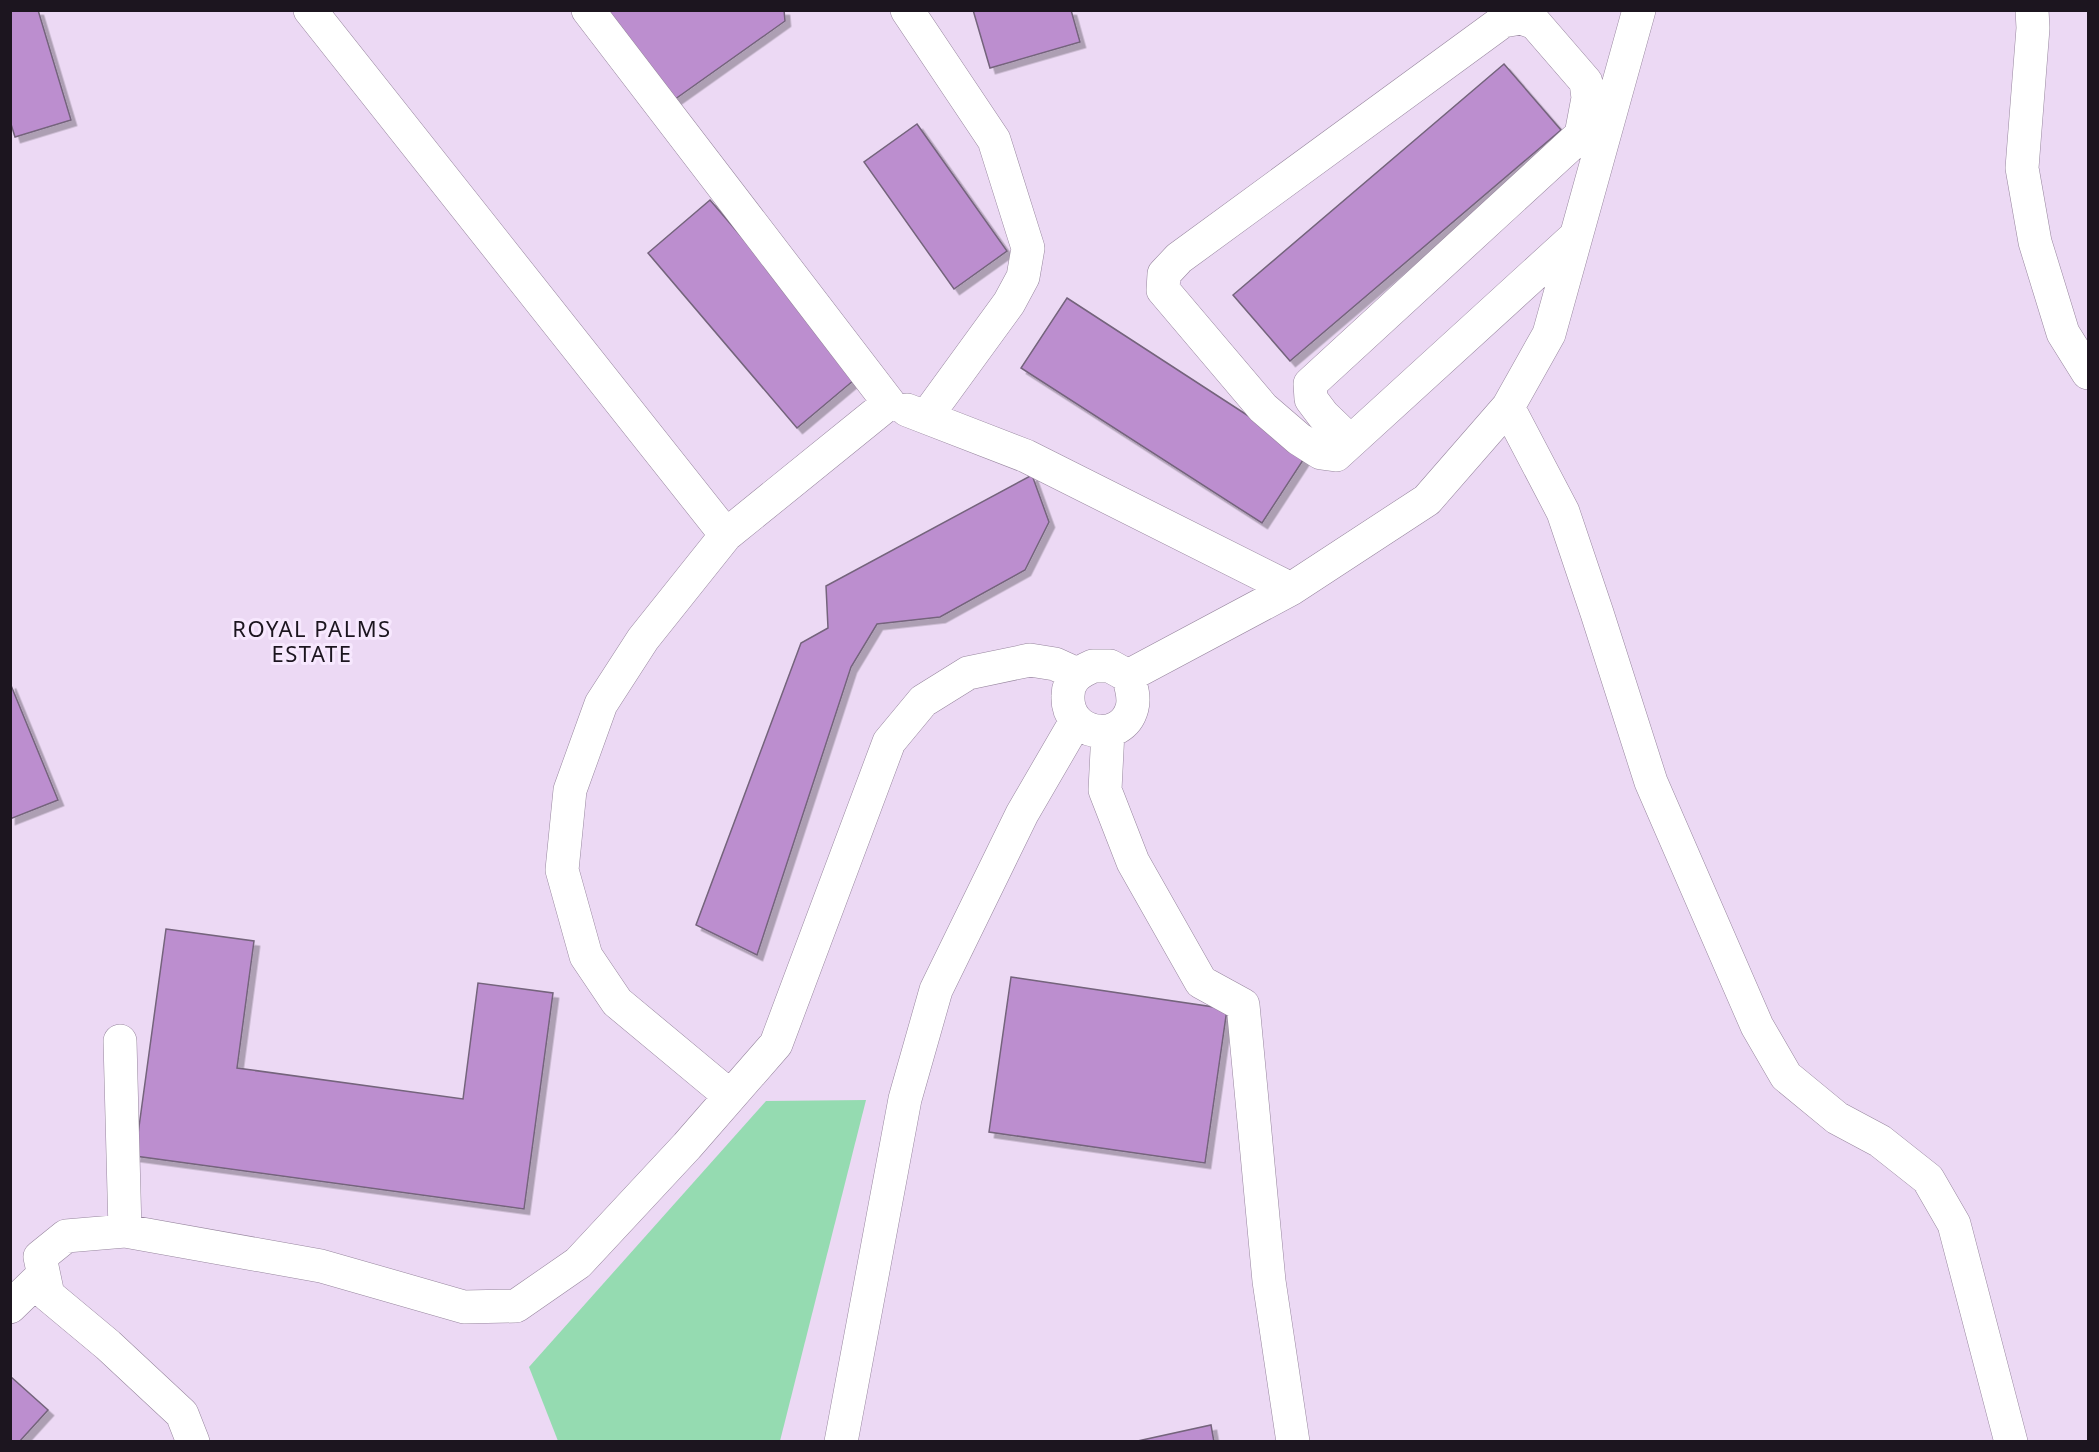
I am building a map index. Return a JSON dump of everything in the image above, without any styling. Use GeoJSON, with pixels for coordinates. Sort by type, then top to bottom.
{"type":"FeatureCollection","features":[{"type":"Feature","properties":{"kind":"street"},"geometry":{"type":"LineString","coordinates":[[310,10],[726,536]]}},
{"type":"Feature","properties":{"kind":"street"},"geometry":{"type":"LineString","coordinates":[[588,10],[889,403],[1026,456],[1291,589]]}},
{"type":"Feature","properties":{"kind":"street"},"geometry":{"type":"LineString","coordinates":[[908,10],[994,140],[1028,248],[1023,277],[1009,303],[926,417]]}},
{"type":"Feature","properties":{"kind":"street"},"geometry":{"type":"LineString","coordinates":[[1128,676],[1291,589],[1427,500],[1508,406],[1549,334],[1640,10]]}},
{"type":"Feature","properties":{"kind":"street"},"geometry":{"type":"LineString","coordinates":[[2011,10],[2029,69]]}},
{"type":"Feature","properties":{"kind":"street"},"geometry":{"type":"LineString","coordinates":[[2032,10],[2033,28],[2022,168],[2035,242],[2063,333],[2088,373]]}},
{"type":"Feature","properties":{"kind":"street"},"geometry":{"type":"LineString","coordinates":[[1350,441],[1323,415],[1311,399],[1310,384],[1581,135],[1588,98],[1586,82],[1534,23],[1521,18],[1503,21],[1179,258],[1164,274],[1163,290],[1263,408],[1299,440],[1321,453],[1336,455],[1575,237]]}},
{"type":"Feature","properties":{"kind":"street"},"geometry":{"type":"LineString","coordinates":[[730,1096],[617,1002],[585,956],[562,870],[570,790],[602,704],[643,639],[726,536],[889,403]]}},
{"type":"Feature","properties":{"kind":"street"},"geometry":{"type":"LineString","coordinates":[[1508,406],[1563,512],[1651,782],[1757,1026],[1786,1076],[1838,1118],[1880,1142],[1928,1179],[1954,1224],[2011,1442]]}},
{"type":"Feature","properties":{"kind":"street"},"geometry":{"type":"LineString","coordinates":[[193,1442],[182,1414],[108,1345],[48,1295],[40,1257],[66,1236],[125,1231],[321,1266],[464,1307],[516,1306],[578,1263],[776,1044],[889,742],[923,701],[968,673],[1030,660],[1056,664],[1077,674]]}},
{"type":"Feature","properties":{"kind":"street"},"geometry":{"type":"LineString","coordinates":[[1093,666],[1110,666],[1128,676],[1133,691],[1132,709],[1123,723],[1108,731],[1089,731],[1076,722],[1067,706],[1068,689],[1077,674],[1093,666]]}},
{"type":"Feature","properties":{"kind":"street"},"geometry":{"type":"LineString","coordinates":[[841,1442],[904,1098],[936,990],[1022,814],[1076,722]]}},
{"type":"Feature","properties":{"kind":"street"},"geometry":{"type":"LineString","coordinates":[[1108,731],[1105,790],[1133,862],[1201,982],[1243,1005],[1269,1281],[1293,1442]]}},
{"type":"Feature","properties":{"kind":"street"},"geometry":{"type":"LineString","coordinates":[[120,1041],[125,1231]]}},
{"type":"Feature","properties":{"kind":"street"},"geometry":{"type":"LineString","coordinates":[[10,1307],[43,1275]]}},
{"type":"Feature","properties":{"kind":"green space"},"geometry":{"type":"Polygon","coordinates":[[[866,1100],[780,1441],[558,1441],[529,1367],[766,1101],[866,1100]]]}},
{"type":"Feature","properties":{"kind":"building"},"geometry":{"type":"Polygon","coordinates":[[[10,10],[38,10],[71,120],[15,137],[10,121],[10,10]]]}},
{"type":"Feature","properties":{"kind":"building"},"geometry":{"type":"Polygon","coordinates":[[[604,10],[784,10],[785,21],[671,102],[604,10]]]}},
{"type":"Feature","properties":{"kind":"building"},"geometry":{"type":"Polygon","coordinates":[[[973,10],[1071,10],[1080,42],[990,68],[973,10]]]}},
{"type":"Feature","properties":{"kind":"building"},"geometry":{"type":"Polygon","coordinates":[[[1504,64],[1561,130],[1290,361],[1233,295],[1504,64]]]}},
{"type":"Feature","properties":{"kind":"building"},"geometry":{"type":"Polygon","coordinates":[[[917,124],[1007,251],[954,289],[864,162],[917,124]]]}},
{"type":"Feature","properties":{"kind":"building"},"geometry":{"type":"Polygon","coordinates":[[[710,200],[860,375],[797,428],[648,253],[710,200]]]}},
{"type":"Feature","properties":{"kind":"building"},"geometry":{"type":"Polygon","coordinates":[[[1067,298],[1307,454],[1262,523],[1021,368],[1067,298]]]}},
{"type":"Feature","properties":{"kind":"building"},"geometry":{"type":"Polygon","coordinates":[[[1032,475],[1049,522],[1025,570],[940,617],[877,624],[851,667],[757,955],[696,925],[801,643],[828,628],[826,586],[1032,475]]]}},
{"type":"Feature","properties":{"kind":"building"},"geometry":{"type":"Polygon","coordinates":[[[10,683],[58,800],[10,819],[10,683]]]}},
{"type":"Feature","properties":{"kind":"building"},"geometry":{"type":"Polygon","coordinates":[[[166,929],[254,941],[237,1068],[463,1099],[478,983],[553,993],[524,1209],[135,1156],[166,929]]]}},
{"type":"Feature","properties":{"kind":"building"},"geometry":{"type":"Polygon","coordinates":[[[1011,977],[1227,1009],[1205,1163],[989,1132],[1011,977]]]}},
{"type":"Feature","properties":{"kind":"building"},"geometry":{"type":"Polygon","coordinates":[[[10,1376],[48,1410],[19,1442],[10,1442],[10,1376]]]}},
{"type":"Feature","properties":{"kind":"building"},"geometry":{"type":"Polygon","coordinates":[[[1211,1425],[1214,1442],[1133,1442],[1211,1425]]]}},
{"type":"Feature","properties":{"kind":"district","name":"ROYAL PALMS ESTATE"},"geometry":{"type":"Point","coordinates":[312,640]}}]}
